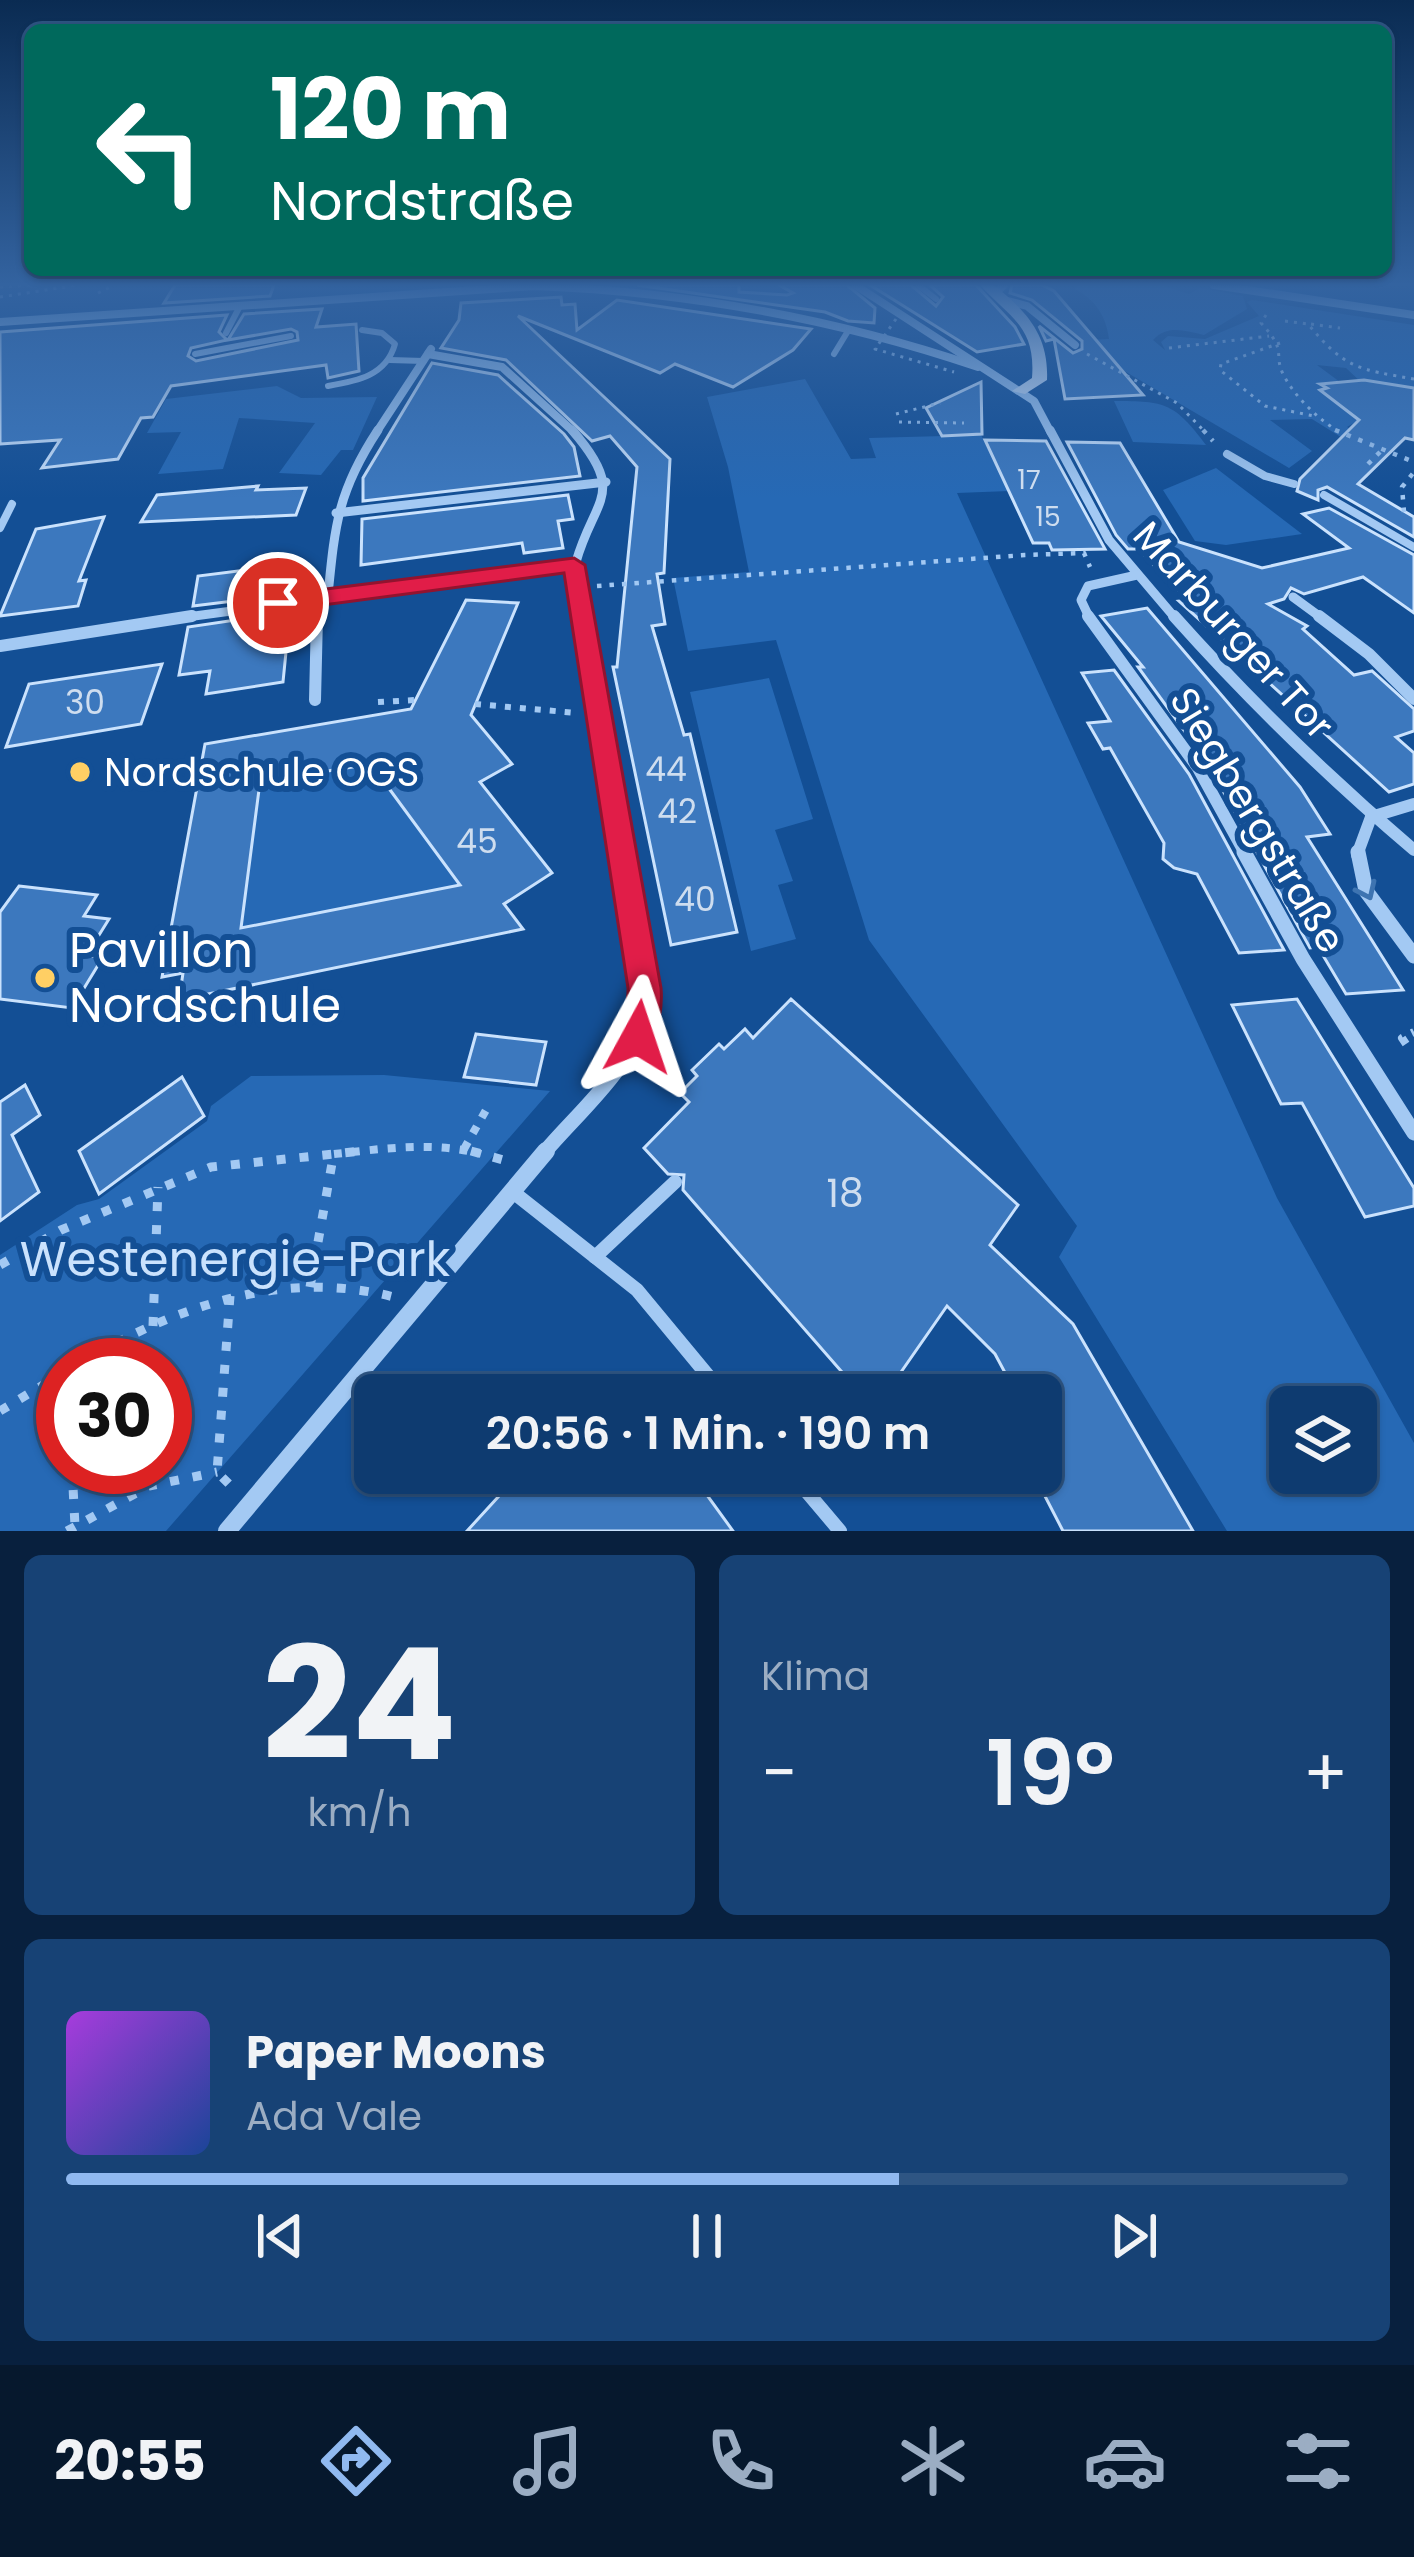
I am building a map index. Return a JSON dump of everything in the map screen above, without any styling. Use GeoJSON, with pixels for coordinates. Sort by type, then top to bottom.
{"type":"FeatureCollection","features":[{"type":"Feature","properties":{"kind":"street"},"geometry":{"type":"LineString","coordinates":[[316,700],[335,513],[355,466],[426,356]]}},
{"type":"Feature","properties":{"kind":"street"},"geometry":{"type":"LineString","coordinates":[[227,1531],[622,1060],[638,1037],[646,1006],[574,565],[592,529],[605,482],[598,464],[572,432],[513,374],[482,360],[443,356]]}},
{"type":"Feature","properties":{"kind":"street"},"geometry":{"type":"LineString","coordinates":[[947,356],[979,367]]}},
{"type":"Feature","properties":{"kind":"street"},"geometry":{"type":"LineString","coordinates":[[963,356],[979,367]]}},
{"type":"Feature","properties":{"kind":"street"},"geometry":{"type":"LineString","coordinates":[[1020,391],[1039,380],[1041,356]]}},
{"type":"Feature","properties":{"kind":"street","name":"Marburger Tor"},"geometry":{"type":"LineString","coordinates":[[979,367],[1040,407],[1109,540],[1137,575],[1238,687],[1371,817],[1414,850]]}},
{"type":"Feature","properties":{"kind":"street"},"geometry":{"type":"LineString","coordinates":[[335,513],[605,482]]}},
{"type":"Feature","properties":{"kind":"street"},"geometry":{"type":"LineString","coordinates":[[0,646],[323,596],[574,565]]}},
{"type":"Feature","properties":{"kind":"street"},"geometry":{"type":"LineString","coordinates":[[1097,581],[1137,575]]}},
{"type":"Feature","properties":{"kind":"street","name":"Siegbergstraße"},"geometry":{"type":"LineString","coordinates":[[1097,581],[1083,592],[1083,609],[1198,768],[1303,959],[1414,1133]]}},
{"type":"Feature","properties":{"kind":"street"},"geometry":{"type":"LineString","coordinates":[[1294,597],[1369,654],[1414,699]]}},
{"type":"Feature","properties":{"kind":"street"},"geometry":{"type":"LineString","coordinates":[[1414,804],[1371,817],[1354,849],[1371,903],[1414,956]]}},
{"type":"Feature","properties":{"kind":"lane"},"geometry":{"type":"LineString","coordinates":[[390,361],[391,356]]}},
{"type":"Feature","properties":{"kind":"lane"},"geometry":{"type":"LineString","coordinates":[[328,386],[376,373],[390,361],[418,356]]}},
{"type":"Feature","properties":{"kind":"lane"},"geometry":{"type":"LineString","coordinates":[[368,392],[376,373]]}},
{"type":"Feature","properties":{"kind":"lane"},"geometry":{"type":"LineString","coordinates":[[1227,454],[1265,476],[1294,484]]}},
{"type":"Feature","properties":{"kind":"lane"},"geometry":{"type":"LineString","coordinates":[[1324,496],[1414,547]]}},
{"type":"Feature","properties":{"kind":"lane"},"geometry":{"type":"LineString","coordinates":[[0,528],[12,504]]}},
{"type":"Feature","properties":{"kind":"lane"},"geometry":{"type":"LineString","coordinates":[[596,1257],[675,1182]]}},
{"type":"Feature","properties":{"kind":"lane"},"geometry":{"type":"LineString","coordinates":[[510,1189],[637,1290],[707,1374]]}},
{"type":"Feature","properties":{"kind":"lane"},"geometry":{"type":"LineString","coordinates":[[808,1494],[840,1531]]}},
{"type":"Feature","properties":{"kind":"path"},"geometry":{"type":"LineString","coordinates":[[901,356],[954,372]]}},
{"type":"Feature","properties":{"kind":"path"},"geometry":{"type":"LineString","coordinates":[[1095,356],[1177,403],[1227,454]]}},
{"type":"Feature","properties":{"kind":"path"},"geometry":{"type":"LineString","coordinates":[[1242,356],[1221,364],[1220,370],[1265,406],[1300,411],[1380,452],[1414,462]]}},
{"type":"Feature","properties":{"kind":"path"},"geometry":{"type":"LineString","coordinates":[[1282,356],[1284,376],[1302,389],[1309,409],[1323,421]]}},
{"type":"Feature","properties":{"kind":"path"},"geometry":{"type":"LineString","coordinates":[[1335,356],[1414,380]]}},
{"type":"Feature","properties":{"kind":"path"},"geometry":{"type":"LineString","coordinates":[[896,414],[940,403]]}},
{"type":"Feature","properties":{"kind":"path"},"geometry":{"type":"LineString","coordinates":[[899,422],[964,423]]}},
{"type":"Feature","properties":{"kind":"path"},"geometry":{"type":"LineString","coordinates":[[1368,464],[1380,452]]}},
{"type":"Feature","properties":{"kind":"path"},"geometry":{"type":"LineString","coordinates":[[1404,512],[1402,487],[1414,472]]}},
{"type":"Feature","properties":{"kind":"path"},"geometry":{"type":"LineString","coordinates":[[578,588],[1084,554],[1097,581]]}},
{"type":"Feature","properties":{"kind":"path"},"geometry":{"type":"LineString","coordinates":[[378,702],[416,700]]}},
{"type":"Feature","properties":{"kind":"path"},"geometry":{"type":"LineString","coordinates":[[475,704],[599,714]]}},
{"type":"Feature","properties":{"kind":"path"},"geometry":{"type":"LineString","coordinates":[[1406,1044],[1402,1038],[1414,1033]]}},
{"type":"Feature","properties":{"kind":"path"},"geometry":{"type":"LineString","coordinates":[[464,1149],[486,1110]]}},
{"type":"Feature","properties":{"kind":"path"},"geometry":{"type":"LineString","coordinates":[[0,1264],[61,1230],[211,1167],[334,1152],[464,1149],[527,1169]]}},
{"type":"Feature","properties":{"kind":"path"},"geometry":{"type":"LineString","coordinates":[[310,1287],[334,1152]]}},
{"type":"Feature","properties":{"kind":"path"},"geometry":{"type":"LineString","coordinates":[[153,1326],[158,1187]]}},
{"type":"Feature","properties":{"kind":"path"},"geometry":{"type":"LineString","coordinates":[[129,1338],[230,1296],[350,1286],[414,1304]]}},
{"type":"Feature","properties":{"kind":"path"},"geometry":{"type":"LineString","coordinates":[[230,1296],[218,1472],[249,1504]]}},
{"type":"Feature","properties":{"kind":"path"},"geometry":{"type":"LineString","coordinates":[[0,1411],[36,1389]]}},
{"type":"Feature","properties":{"kind":"path"},"geometry":{"type":"LineString","coordinates":[[72,1494],[71,1528],[149,1486],[218,1472]]}},
{"type":"Feature","properties":{"kind":"green space"},"geometry":{"type":"Polygon","coordinates":[[[1100,356],[1414,356],[1414,388],[1362,383],[1346,368],[1317,365],[1340,382],[1321,391],[1359,420],[1347,427],[1359,433],[1344,439],[1312,419],[1270,420],[1312,451],[1289,468],[1100,356]]]}},
{"type":"Feature","properties":{"kind":"green space"},"geometry":{"type":"Polygon","coordinates":[[[805,379],[851,459],[876,458],[869,438],[981,435],[1009,491],[957,493],[1277,1198],[1414,1443],[1414,1531],[1227,1531],[1059,1257],[1077,1226],[869,940],[776,640],[688,651],[673,578],[749,572],[728,467],[707,397],[805,379]]]}},
{"type":"Feature","properties":{"kind":"green space"},"geometry":{"type":"Polygon","coordinates":[[[277,386],[301,398],[377,397],[353,450],[341,450],[321,475],[279,473],[315,423],[239,418],[223,469],[158,474],[181,432],[147,433],[166,399],[277,386]]]}},
{"type":"Feature","properties":{"kind":"green space"},"geometry":{"type":"Polygon","coordinates":[[[1114,401],[1168,407],[1206,445],[1133,442],[1114,401]]]}},
{"type":"Feature","properties":{"kind":"green space"},"geometry":{"type":"Polygon","coordinates":[[[1216,468],[1302,534],[1226,545],[1195,541],[1163,490],[1216,468]]]}},
{"type":"Feature","properties":{"kind":"green space"},"geometry":{"type":"Polygon","coordinates":[[[769,678],[813,819],[775,830],[793,881],[778,885],[796,939],[751,951],[690,692],[769,678]]]}},
{"type":"Feature","properties":{"kind":"green space"},"geometry":{"type":"Polygon","coordinates":[[[371,764],[466,893],[438,911],[424,892],[241,928],[260,782],[371,764]]]}},
{"type":"Feature","properties":{"kind":"green space","name":"Westenergie-Park"},"geometry":{"type":"Polygon","coordinates":[[[384,1075],[550,1091],[166,1531],[0,1531],[0,1255],[77,1205],[99,1199],[207,1121],[211,1106],[251,1076],[384,1075]]]}},
{"type":"Feature","properties":{"kind":"building"},"geometry":{"type":"Polygon","coordinates":[[[0,356],[189,356],[196,361],[218,356],[358,356],[359,371],[328,378],[326,365],[171,386],[153,417],[141,418],[118,459],[42,468],[60,440],[0,444],[0,356]]]}},
{"type":"Feature","properties":{"kind":"building"},"geometry":{"type":"Polygon","coordinates":[[[487,356],[561,356],[670,459],[664,573],[657,574],[665,624],[652,626],[684,735],[690,734],[737,932],[671,945],[613,667],[617,667],[637,467],[610,436],[592,441],[506,360],[487,356]]]}},
{"type":"Feature","properties":{"kind":"building"},"geometry":{"type":"Polygon","coordinates":[[[619,356],[783,356],[733,387],[675,364],[660,373],[619,356]]]}},
{"type":"Feature","properties":{"kind":"building"},"geometry":{"type":"Polygon","coordinates":[[[1057,356],[1110,356],[1143,395],[1065,399],[1057,356]]]}},
{"type":"Feature","properties":{"kind":"building"},"geometry":{"type":"Polygon","coordinates":[[[432,363],[498,375],[564,434],[574,447],[580,476],[363,501],[363,478],[432,363]]]}},
{"type":"Feature","properties":{"kind":"building"},"geometry":{"type":"Polygon","coordinates":[[[1364,380],[1414,388],[1414,440],[1405,438],[1358,484],[1414,517],[1414,537],[1327,487],[1318,490],[1318,500],[1297,491],[1300,479],[1359,420],[1320,390],[1327,388],[1320,384],[1364,380]]]}},
{"type":"Feature","properties":{"kind":"building"},"geometry":{"type":"Polygon","coordinates":[[[981,382],[982,434],[942,436],[926,408],[981,382]]]}},
{"type":"Feature","properties":{"kind":"building"},"geometry":{"type":"Polygon","coordinates":[[[985,440],[1046,441],[1105,549],[1052,550],[1049,543],[1033,543],[985,440]]]}},
{"type":"Feature","properties":{"kind":"building"},"geometry":{"type":"Polygon","coordinates":[[[1067,442],[1120,443],[1179,542],[1262,568],[1349,548],[1303,514],[1329,508],[1414,555],[1414,613],[1363,577],[1304,594],[1291,588],[1284,599],[1268,604],[1307,626],[1303,629],[1354,675],[1372,671],[1414,709],[1414,731],[1396,737],[1414,753],[1414,784],[1389,792],[1179,601],[1188,600],[1138,549],[1128,549],[1116,535],[1067,442]]]}},
{"type":"Feature","properties":{"kind":"building"},"geometry":{"type":"Polygon","coordinates":[[[258,486],[256,490],[306,488],[296,515],[141,522],[157,495],[258,486]]]}},
{"type":"Feature","properties":{"kind":"building"},"geometry":{"type":"Polygon","coordinates":[[[568,495],[573,519],[558,521],[563,548],[524,553],[522,543],[361,565],[362,519],[568,495]]]}},
{"type":"Feature","properties":{"kind":"building"},"geometry":{"type":"Polygon","coordinates":[[[104,517],[79,581],[86,580],[78,606],[0,616],[36,529],[104,517]]]}},
{"type":"Feature","properties":{"kind":"building"},"geometry":{"type":"Polygon","coordinates":[[[295,564],[292,594],[193,606],[198,576],[295,564]]]}},
{"type":"Feature","properties":{"kind":"building"},"geometry":{"type":"Polygon","coordinates":[[[466,600],[518,603],[471,715],[512,764],[480,782],[552,873],[504,904],[523,929],[179,1000],[183,973],[162,977],[205,744],[411,709],[466,600]],[[371,764],[260,782],[241,928],[460,885],[371,764]]]}},
{"type":"Feature","properties":{"kind":"building"},"geometry":{"type":"Polygon","coordinates":[[[1147,608],[1300,787],[1330,834],[1307,837],[1403,990],[1346,994],[1318,947],[1310,948],[1207,762],[1138,667],[1143,667],[1101,616],[1147,608]]]}},
{"type":"Feature","properties":{"kind":"building"},"geometry":{"type":"Polygon","coordinates":[[[290,612],[283,682],[206,694],[210,671],[179,675],[188,627],[290,612]]]}},
{"type":"Feature","properties":{"kind":"building"},"geometry":{"type":"Polygon","coordinates":[[[162,664],[141,724],[6,747],[29,684],[162,664]]]}},
{"type":"Feature","properties":{"kind":"building"},"geometry":{"type":"Polygon","coordinates":[[[1114,670],[1189,774],[1284,950],[1239,953],[1197,874],[1174,868],[1163,859],[1164,843],[1110,748],[1103,749],[1088,723],[1110,721],[1082,673],[1114,670]]]}},
{"type":"Feature","properties":{"kind":"building","name":"Pavillon Nordschule"},"geometry":{"type":"Polygon","coordinates":[[[19,886],[97,895],[84,916],[109,919],[86,956],[103,957],[72,1008],[0,999],[0,912],[19,886]]]}},
{"type":"Feature","properties":{"kind":"building"},"geometry":{"type":"Polygon","coordinates":[[[791,999],[1018,1205],[990,1245],[1073,1324],[1193,1531],[1063,1531],[1044,1494],[1062,1494],[1062,1374],[1006,1374],[995,1354],[947,1306],[900,1374],[844,1374],[683,1190],[684,1175],[668,1174],[644,1148],[689,1102],[680,1093],[697,1076],[692,1070],[719,1044],[724,1049],[745,1029],[753,1038],[791,999]]]}},
{"type":"Feature","properties":{"kind":"building"},"geometry":{"type":"Polygon","coordinates":[[[1297,999],[1414,1188],[1414,1206],[1365,1217],[1302,1103],[1281,1104],[1232,1005],[1297,999]]]}},
{"type":"Feature","properties":{"kind":"building"},"geometry":{"type":"Polygon","coordinates":[[[476,1034],[546,1042],[536,1085],[464,1077],[476,1034]]]}},
{"type":"Feature","properties":{"kind":"building"},"geometry":{"type":"Polygon","coordinates":[[[182,1077],[204,1116],[99,1194],[79,1151],[182,1077]]]}},
{"type":"Feature","properties":{"kind":"building"},"geometry":{"type":"Polygon","coordinates":[[[25,1085],[40,1115],[12,1135],[39,1192],[0,1221],[0,1102],[25,1085]]]}},
{"type":"Feature","properties":{"kind":"building"},"geometry":{"type":"Polygon","coordinates":[[[501,1494],[706,1494],[733,1531],[467,1531],[501,1494]]]}},
{"type":"Feature","properties":{"kind":"place","name":"Nordschule OGS"},"geometry":{"type":"Point","coordinates":[80,772]}},
{"type":"Feature","properties":{"kind":"place","name":"Pavillon Nordschule"},"geometry":{"type":"Point","coordinates":[45,978]}},
{"type":"Feature","properties":{"kind":"route"},"geometry":{"type":"LineString","coordinates":[[278,603],[574,565],[644,988],[646,1006],[638,1037]]}}]}
